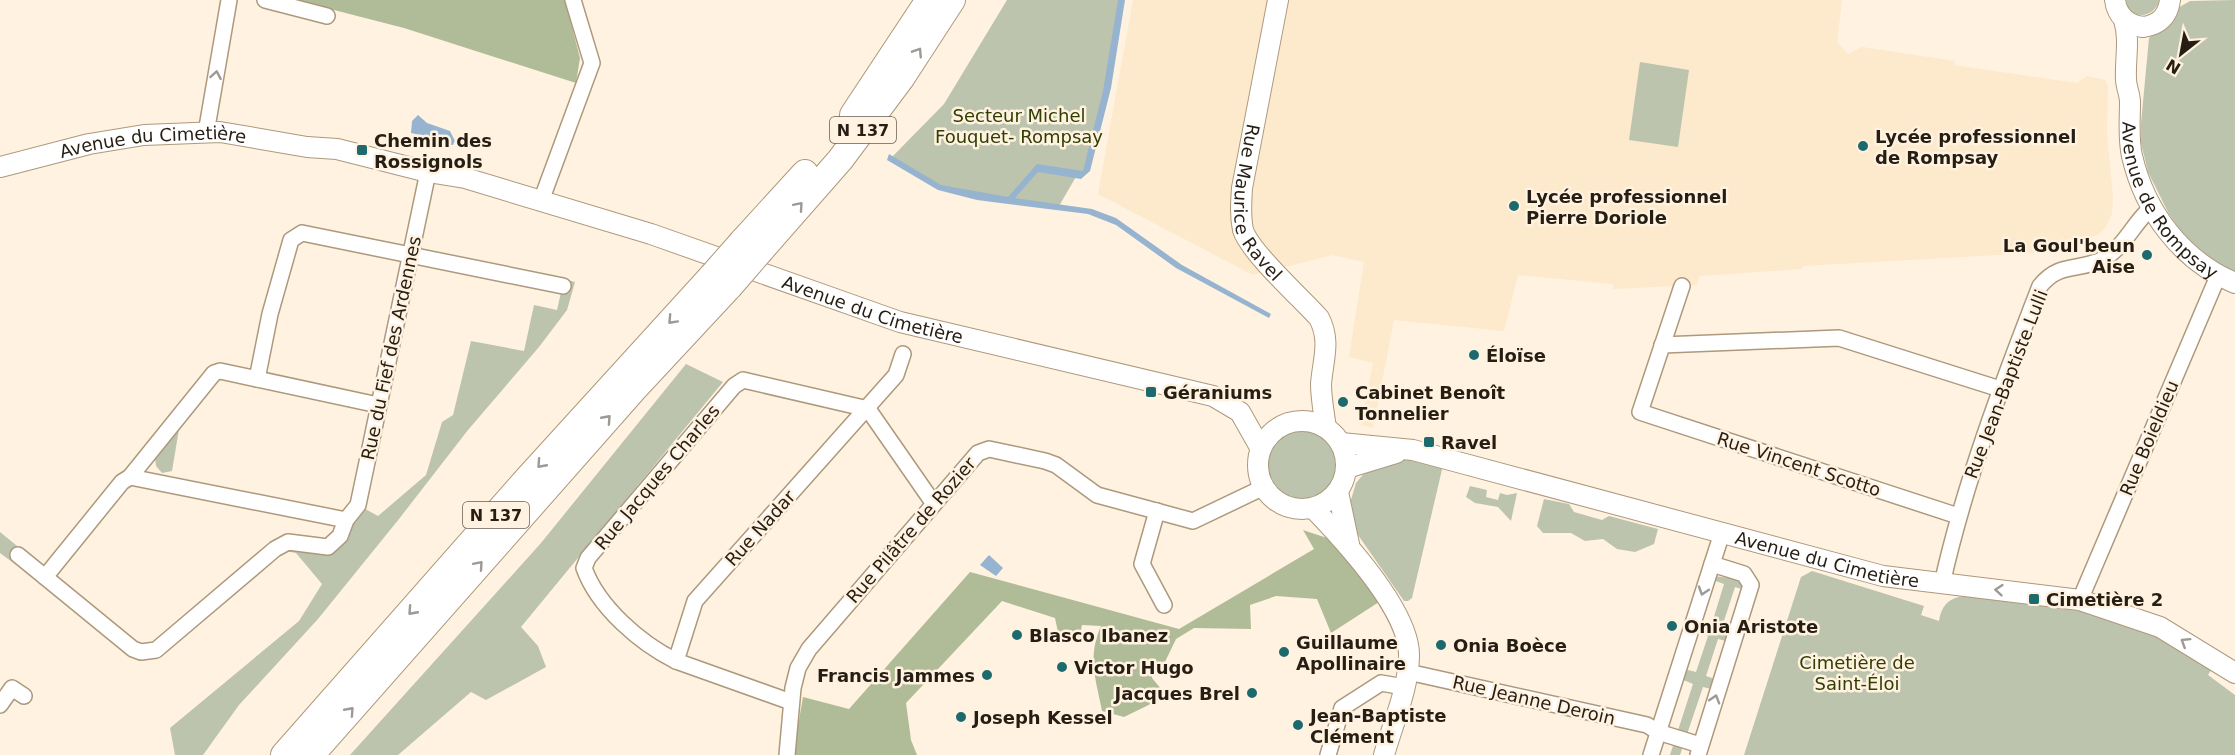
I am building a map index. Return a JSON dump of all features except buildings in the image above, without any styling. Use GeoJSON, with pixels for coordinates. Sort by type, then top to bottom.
{"type":"FeatureCollection","features":[{"type":"Feature","properties":{"kind":"highway","name":"N 137"},"geometry":{"type":"LineString","coordinates":[[284,755],[528,478],[720,282],[752,246],[829,147],[887,67],[929,0]]}},
{"type":"Feature","properties":{"kind":"highway","name":"N 137"},"geometry":{"type":"LineString","coordinates":[[752,246],[840,160],[902,77],[952,0]]}},
{"type":"Feature","properties":{"kind":"highway","name":"N 137"},"geometry":{"type":"LineString","coordinates":[[311,755],[634,389],[720,282]]}},
{"type":"Feature","properties":{"kind":"street"},"geometry":{"type":"LineString","coordinates":[[206,133],[229,0]]}},
{"type":"Feature","properties":{"kind":"street"},"geometry":{"type":"LineString","coordinates":[[265,0],[327,16]]}},
{"type":"Feature","properties":{"kind":"street"},"geometry":{"type":"LineString","coordinates":[[542,201],[592,63],[573,0]]}},
{"type":"Feature","properties":{"kind":"street","name":"Rue Maurice Ravel"},"geometry":{"type":"LineString","coordinates":[[1278,0],[1242,188],[1240,210],[1244,232],[1254,248],[1319,318],[1326,332],[1327,353],[1321,384],[1326,428]]}},
{"type":"Feature","properties":{"kind":"street","name":"Avenue de Rompsay"},"geometry":{"type":"LineString","coordinates":[[2115,0],[2117,10],[2128,32],[2126,81],[2130,99]]}},
{"type":"Feature","properties":{"kind":"street"},"geometry":{"type":"LineString","coordinates":[[2124,20],[2136,26],[2150,26],[2161,20],[2169,4],[2186,0]]}},
{"type":"Feature","properties":{"kind":"street","name":"Avenue de Rompsay"},"geometry":{"type":"LineString","coordinates":[[2150,26],[2142,43],[2130,99],[2128,126],[2132,155],[2140,183],[2152,207],[2187,254],[2226,280]]}},
{"type":"Feature","properties":{"kind":"street","name":"Avenue du Cimetière"},"geometry":{"type":"LineString","coordinates":[[0,167],[100,142],[144,135],[220,132],[307,147],[426,179],[465,178],[657,236],[900,322],[1194,391],[1223,400],[1240,412],[1263,420],[1297,422]]}},
{"type":"Feature","properties":{"kind":"street","name":"Rue du Fief des Ardennes"},"geometry":{"type":"LineString","coordinates":[[45,577],[134,649],[141,652],[156,650],[275,549],[288,542],[328,547],[335,544],[346,520],[358,505],[426,179]]}},
{"type":"Feature","properties":{"kind":"street","name":"Rue Jean-Baptiste Lulli"},"geometry":{"type":"LineString","coordinates":[[1942,584],[1958,516],[2000,389],[2040,286],[2051,273],[2101,260],[2116,251],[2152,207]]}},
{"type":"Feature","properties":{"kind":"street"},"geometry":{"type":"LineString","coordinates":[[257,379],[270,314],[291,240],[302,233],[563,286]]}},
{"type":"Feature","properties":{"kind":"street","name":"Rue Boieldieu"},"geometry":{"type":"LineString","coordinates":[[2080,600],[2226,280]]}},
{"type":"Feature","properties":{"kind":"street"},"geometry":{"type":"LineString","coordinates":[[1682,286],[1662,345],[1839,338],[2000,389]]}},
{"type":"Feature","properties":{"kind":"street","name":"Rue Vincent Scotto"},"geometry":{"type":"LineString","coordinates":[[1662,345],[1640,412],[1958,516]]}},
{"type":"Feature","properties":{"kind":"street","name":"Rue Nadar"},"geometry":{"type":"LineString","coordinates":[[676,661],[695,601],[868,409],[896,375],[903,354]]}},
{"type":"Feature","properties":{"kind":"street"},"geometry":{"type":"LineString","coordinates":[[18,555],[45,577],[214,373],[220,371],[378,405]]}},
{"type":"Feature","properties":{"kind":"street","name":"Rue Jacques Charles"},"geometry":{"type":"LineString","coordinates":[[791,702],[676,661],[660,653],[612,611],[589,581],[584,568],[588,558],[734,386],[743,380],[868,409]]}},
{"type":"Feature","properties":{"kind":"street","name":"Rue Maurice Ravel"},"geometry":{"type":"LineString","coordinates":[[1297,422],[1321,384]]}},
{"type":"Feature","properties":{"kind":"street"},"geometry":{"type":"LineString","coordinates":[[868,409],[934,504]]}},
{"type":"Feature","properties":{"kind":"street"},"geometry":{"type":"LineString","coordinates":[[1240,412],[1261,449]]}},
{"type":"Feature","properties":{"kind":"street"},"geometry":{"type":"LineString","coordinates":[[1297,422],[1326,428],[1341,443],[1346,455],[1347,468],[1338,492],[1327,502],[1313,508],[1298,509],[1283,505],[1264,487],[1258,472],[1261,449],[1277,428],[1297,422]]}},
{"type":"Feature","properties":{"kind":"street","name":"Avenue du Cimetière"},"geometry":{"type":"LineString","coordinates":[[1341,443],[1413,450],[1883,576],[2080,600],[2160,627],[2235,673]]}},
{"type":"Feature","properties":{"kind":"street","name":"Rue Pilâtre de Rozier"},"geometry":{"type":"LineString","coordinates":[[787,755],[791,702],[798,668],[809,649],[978,453],[989,449],[1056,465],[1087,490],[1097,495],[1193,521],[1264,487]]}},
{"type":"Feature","properties":{"kind":"street","name":"Avenue du Cimetière"},"geometry":{"type":"LineString","coordinates":[[1347,468],[1384,454],[1413,450]]}},
{"type":"Feature","properties":{"kind":"street"},"geometry":{"type":"LineString","coordinates":[[130,477],[346,520]]}},
{"type":"Feature","properties":{"kind":"street"},"geometry":{"type":"LineString","coordinates":[[1338,492],[1349,544]]}},
{"type":"Feature","properties":{"kind":"street"},"geometry":{"type":"LineString","coordinates":[[1313,508],[1349,544],[1401,620],[1409,644],[1406,680],[1386,754]]}},
{"type":"Feature","properties":{"kind":"street"},"geometry":{"type":"LineString","coordinates":[[1157,511],[1142,564],[1164,605]]}},
{"type":"Feature","properties":{"kind":"street"},"geometry":{"type":"LineString","coordinates":[[1651,755],[1722,533]]}},
{"type":"Feature","properties":{"kind":"street"},"geometry":{"type":"LineString","coordinates":[[1699,750],[1751,585],[1744,574],[1712,564]]}},
{"type":"Feature","properties":{"kind":"street","name":"Rue Jeanne Deroin"},"geometry":{"type":"LineString","coordinates":[[1328,755],[1342,708],[1381,683],[1406,680],[1647,725],[1699,750]]}},
{"type":"Feature","properties":{"kind":"street"},"geometry":{"type":"LineString","coordinates":[[0,705],[12,688],[24,696]]}},
{"type":"Feature","properties":{"kind":"shaded area"},"geometry":{"type":"Polygon","coordinates":[[[1133,0],[1842,0],[1837,42],[1848,54],[1862,47],[1955,61],[1954,65],[2077,83],[2087,76],[2105,80],[2108,86],[2107,134],[2113,197],[2112,214],[2106,227],[2098,235],[2032,253],[1803,266],[1802,269],[1700,276],[1696,285],[1613,289],[1613,284],[1518,275],[1504,331],[1394,320],[1373,428],[1361,425],[1373,363],[1349,357],[1364,262],[1332,255],[1253,275],[1098,194],[1133,0]]]}},
{"type":"Feature","properties":{"kind":"green space"},"geometry":{"type":"Polygon","coordinates":[[[295,0],[565,0],[580,58],[576,83],[404,28],[295,0]]]}},
{"type":"Feature","properties":{"kind":"green space","name":"Secteur Michel Fouquet- Rompsay"},"geometry":{"type":"Polygon","coordinates":[[[1007,0],[1120,0],[1106,92],[1086,170],[1077,175],[1059,206],[1026,204],[940,187],[891,158],[944,104],[1007,0]]]}},
{"type":"Feature","properties":{"kind":"green space"},"geometry":{"type":"Polygon","coordinates":[[[2126,0],[2159,0],[2153,11],[2142,15],[2132,12],[2126,0]]]}},
{"type":"Feature","properties":{"kind":"green space"},"geometry":{"type":"Polygon","coordinates":[[[2235,0],[2235,275],[2205,259],[2183,235],[2168,212],[2148,172],[2141,143],[2141,123],[2149,38],[2176,9],[2190,1],[2235,0]]]}},
{"type":"Feature","properties":{"kind":"green space"},"geometry":{"type":"Polygon","coordinates":[[[1640,62],[1689,70],[1678,147],[1629,140],[1640,62]]]}},
{"type":"Feature","properties":{"kind":"green space"},"geometry":{"type":"Polygon","coordinates":[[[564,279],[575,282],[567,310],[318,619],[239,705],[203,755],[175,755],[170,728],[299,621],[322,584],[296,553],[275,549],[329,547],[358,505],[378,516],[426,475],[442,422],[453,415],[471,341],[524,351],[534,305],[557,310],[564,279]]]}},
{"type":"Feature","properties":{"kind":"green space"},"geometry":{"type":"Polygon","coordinates":[[[686,364],[723,382],[521,627],[538,646],[546,667],[486,700],[471,692],[398,755],[350,755],[541,543],[686,364]]]}},
{"type":"Feature","properties":{"kind":"green space"},"geometry":{"type":"Polygon","coordinates":[[[179,429],[172,471],[162,473],[156,466],[155,458],[179,429]]]}},
{"type":"Feature","properties":{"kind":"green space"},"geometry":{"type":"Polygon","coordinates":[[[1304,429],[1318,432],[1330,439],[1337,451],[1340,465],[1337,479],[1330,491],[1318,498],[1304,501],[1290,498],[1278,491],[1271,479],[1268,465],[1271,451],[1278,439],[1290,432],[1304,429]]]}},
{"type":"Feature","properties":{"kind":"green space"},"geometry":{"type":"Polygon","coordinates":[[[1413,453],[1444,461],[1412,598],[1404,601],[1349,522],[1350,503],[1356,483],[1366,471],[1413,453]]]}},
{"type":"Feature","properties":{"kind":"green space"},"geometry":{"type":"Polygon","coordinates":[[[1470,486],[1487,490],[1486,497],[1498,500],[1500,493],[1507,495],[1517,493],[1511,521],[1498,507],[1475,503],[1466,497],[1470,486]]]}},
{"type":"Feature","properties":{"kind":"green space"},"geometry":{"type":"Polygon","coordinates":[[[1544,499],[1569,504],[1574,512],[1602,520],[1609,516],[1658,529],[1654,544],[1635,552],[1617,549],[1603,539],[1585,541],[1571,533],[1543,533],[1537,526],[1544,499]]]}},
{"type":"Feature","properties":{"kind":"green space"},"geometry":{"type":"Polygon","coordinates":[[[1303,530],[1339,542],[1379,602],[1331,633],[1317,599],[1276,596],[1250,605],[1251,629],[1194,628],[1176,639],[1164,664],[1153,663],[1152,678],[1167,696],[1124,717],[1102,711],[1094,668],[1094,648],[1101,626],[1082,625],[1079,639],[1058,632],[1055,618],[1002,601],[906,703],[911,740],[917,755],[793,755],[803,697],[849,709],[970,572],[1179,629],[1314,549],[1303,530]]]}},
{"type":"Feature","properties":{"kind":"green space"},"geometry":{"type":"Polygon","coordinates":[[[0,532],[22,550],[12,562],[0,553],[0,532]]]}},
{"type":"Feature","properties":{"kind":"green space","name":"Cimetière de Saint-Éloi"},"geometry":{"type":"Polygon","coordinates":[[[1812,571],[1924,606],[1921,615],[1939,621],[1942,611],[1950,600],[1965,596],[2067,608],[2117,620],[2171,642],[2212,668],[2208,675],[2235,695],[2235,755],[1744,755],[1801,577],[1812,571]]]}},
{"type":"Feature","properties":{"kind":"green space"},"geometry":{"type":"Polygon","coordinates":[[[1714,576],[1738,579],[1747,586],[1745,590],[1735,587],[1722,627],[1730,630],[1726,641],[1718,639],[1706,676],[1715,679],[1711,689],[1703,687],[1680,755],[1670,755],[1693,684],[1681,679],[1684,669],[1696,672],[1708,636],[1696,632],[1700,620],[1712,623],[1724,584],[1713,580],[1714,576]]]}},
{"type":"Feature","properties":{"kind":"water"},"geometry":{"type":"Polygon","coordinates":[[[1118,0],[1125,0],[1111,88],[1090,171],[1081,179],[1038,172],[1015,198],[1092,209],[1116,218],[1182,265],[1271,314],[1269,318],[1176,268],[1116,225],[1088,214],[977,200],[938,190],[887,160],[889,154],[941,185],[1008,197],[1037,164],[1083,171],[1103,91],[1118,0]]]}},
{"type":"Feature","properties":{"kind":"water"},"geometry":{"type":"Polygon","coordinates":[[[418,115],[427,123],[450,131],[455,141],[453,145],[433,144],[425,136],[411,133],[412,121],[418,115]]]}},
{"type":"Feature","properties":{"kind":"water"},"geometry":{"type":"Polygon","coordinates":[[[989,555],[1003,568],[996,576],[980,565],[989,555]]]}},
{"type":"Feature","properties":{"kind":"place","name":"Lycée professionnel de Rompsay"},"geometry":{"type":"Point","coordinates":[1863,146]}},
{"type":"Feature","properties":{"kind":"place","name":"Chemin des Rossignols"},"geometry":{"type":"Point","coordinates":[362,150]}},
{"type":"Feature","properties":{"kind":"place","name":"Lycée professionnel Pierre Doriole"},"geometry":{"type":"Point","coordinates":[1514,206]}},
{"type":"Feature","properties":{"kind":"place","name":"La Goul'beun Aise"},"geometry":{"type":"Point","coordinates":[2147,255]}},
{"type":"Feature","properties":{"kind":"place","name":"Éloïse"},"geometry":{"type":"Point","coordinates":[1474,355]}},
{"type":"Feature","properties":{"kind":"place","name":"Géraniums"},"geometry":{"type":"Point","coordinates":[1151,392]}},
{"type":"Feature","properties":{"kind":"place","name":"Cabinet Benoît Tonnelier"},"geometry":{"type":"Point","coordinates":[1343,402]}},
{"type":"Feature","properties":{"kind":"place","name":"Ravel"},"geometry":{"type":"Point","coordinates":[1429,442]}},
{"type":"Feature","properties":{"kind":"place","name":"Cimetière 2"},"geometry":{"type":"Point","coordinates":[2034,599]}},
{"type":"Feature","properties":{"kind":"place","name":"Onia Aristote"},"geometry":{"type":"Point","coordinates":[1672,626]}},
{"type":"Feature","properties":{"kind":"place","name":"Blasco Ibanez"},"geometry":{"type":"Point","coordinates":[1017,635]}},
{"type":"Feature","properties":{"kind":"place","name":"Onia Boèce"},"geometry":{"type":"Point","coordinates":[1441,645]}},
{"type":"Feature","properties":{"kind":"place","name":"Guillaume Apollinaire"},"geometry":{"type":"Point","coordinates":[1284,652]}},
{"type":"Feature","properties":{"kind":"place","name":"Victor Hugo"},"geometry":{"type":"Point","coordinates":[1062,667]}},
{"type":"Feature","properties":{"kind":"place","name":"Francis Jammes"},"geometry":{"type":"Point","coordinates":[987,675]}},
{"type":"Feature","properties":{"kind":"place","name":"Jacques Brel"},"geometry":{"type":"Point","coordinates":[1252,693]}},
{"type":"Feature","properties":{"kind":"place","name":"Joseph Kessel"},"geometry":{"type":"Point","coordinates":[961,717]}},
{"type":"Feature","properties":{"kind":"place","name":"Jean-Baptiste Clément"},"geometry":{"type":"Point","coordinates":[1298,725]}}]}
